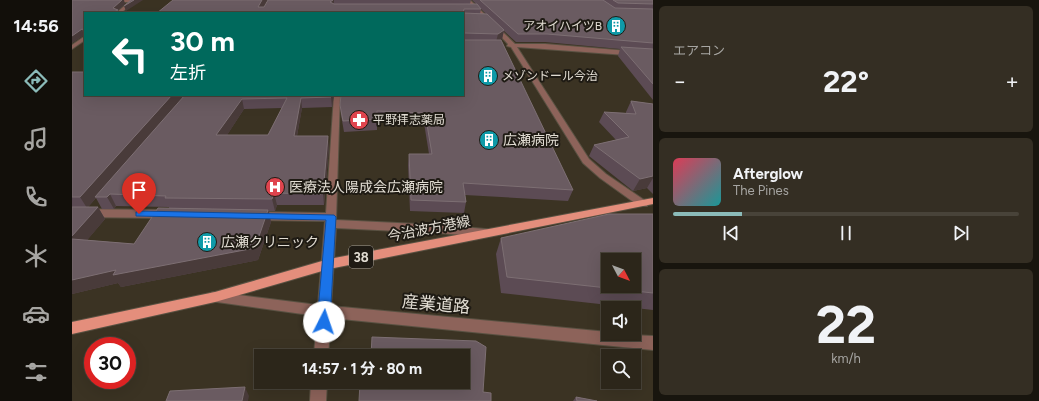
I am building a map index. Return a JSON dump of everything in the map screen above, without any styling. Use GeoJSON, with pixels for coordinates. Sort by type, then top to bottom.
{"type":"FeatureCollection","features":[{"type":"Feature","properties":{"kind":"main road","name":"今治波方港線"},"geometry":{"type":"LineString","coordinates":[[72,328],[216,297],[329,264],[648,202]]}},
{"type":"Feature","properties":{"kind":"street"},"geometry":{"type":"LineString","coordinates":[[102,1],[134,0]]}},
{"type":"Feature","properties":{"kind":"street"},"geometry":{"type":"LineString","coordinates":[[119,12],[134,0]]}},
{"type":"Feature","properties":{"kind":"street"},"geometry":{"type":"LineString","coordinates":[[468,0],[513,45],[586,161],[603,176],[648,202]]}},
{"type":"Feature","properties":{"kind":"street"},"geometry":{"type":"LineString","coordinates":[[470,9],[478,9]]}},
{"type":"Feature","properties":{"kind":"street"},"geometry":{"type":"LineString","coordinates":[[475,19],[488,19]]}},
{"type":"Feature","properties":{"kind":"street"},"geometry":{"type":"LineString","coordinates":[[72,48],[84,39]]}},
{"type":"Feature","properties":{"kind":"street"},"geometry":{"type":"LineString","coordinates":[[499,45],[545,46],[653,55]]}},
{"type":"Feature","properties":{"kind":"street"},"geometry":{"type":"LineString","coordinates":[[72,48],[84,48]]}},
{"type":"Feature","properties":{"kind":"street"},"geometry":{"type":"LineString","coordinates":[[321,349],[329,264],[337,96]]}},
{"type":"Feature","properties":{"kind":"street"},"geometry":{"type":"LineString","coordinates":[[92,213],[101,201]]}},
{"type":"Feature","properties":{"kind":"street"},"geometry":{"type":"LineString","coordinates":[[72,213],[179,215]]}},
{"type":"Feature","properties":{"kind":"street"},"geometry":{"type":"LineString","coordinates":[[243,216],[331,221],[488,234]]}},
{"type":"Feature","properties":{"kind":"street","name":"産業道路"},"geometry":{"type":"LineString","coordinates":[[216,297],[324,310],[360,316],[653,343]]}},
{"type":"Feature","properties":{"kind":"street"},"geometry":{"type":"LineString","coordinates":[[318,401],[319,389]]}},
{"type":"Feature","properties":{"kind":"building"},"geometry":{"type":"Polygon","coordinates":[[[72,0],[122,0],[113,8],[118,10],[114,12],[84,12],[84,30],[82,29],[72,36],[72,0]]]}},
{"type":"Feature","properties":{"kind":"building"},"geometry":{"type":"Polygon","coordinates":[[[173,0],[262,0],[258,7],[264,7],[268,0],[333,0],[330,2],[334,4],[477,4],[481,9],[464,9],[463,12],[158,12],[173,0]]]}},
{"type":"Feature","properties":{"kind":"building"},"geometry":{"type":"Polygon","coordinates":[[[480,0],[603,0],[615,8],[653,9],[653,43],[547,34],[518,34],[480,0]]]}},
{"type":"Feature","properties":{"kind":"building"},"geometry":{"type":"Polygon","coordinates":[[[613,0],[653,0],[653,4],[618,3],[613,0]]]}},
{"type":"Feature","properties":{"kind":"building"},"geometry":{"type":"Polygon","coordinates":[[[464,13],[487,14],[504,30],[498,34],[464,33],[464,13]]]}},
{"type":"Feature","properties":{"kind":"building"},"geometry":{"type":"Polygon","coordinates":[[[464,40],[501,40],[573,190],[463,183],[466,202],[411,200],[409,154],[432,154],[425,113],[377,111],[377,119],[343,121],[340,105],[341,96],[464,96],[464,40]]]}},
{"type":"Feature","properties":{"kind":"building"},"geometry":{"type":"Polygon","coordinates":[[[621,47],[653,49],[653,84],[621,47]]]}},
{"type":"Feature","properties":{"kind":"building"},"geometry":{"type":"Polygon","coordinates":[[[72,72],[84,72],[84,96],[171,96],[80,197],[72,197],[72,72]]]}},
{"type":"Feature","properties":{"kind":"building"},"geometry":{"type":"Polygon","coordinates":[[[184,96],[331,96],[301,98],[294,136],[328,136],[323,194],[274,193],[272,199],[165,198],[166,196],[110,194],[107,197],[95,197],[184,96]],[[287,98],[242,99],[216,135],[268,135],[287,98]]]}},
{"type":"Feature","properties":{"kind":"building"},"geometry":{"type":"Polygon","coordinates":[[[631,101],[653,104],[653,176],[640,179],[594,145],[629,137],[604,112],[636,114],[631,101]]]}},
{"type":"Feature","properties":{"kind":"building"},"geometry":{"type":"Polygon","coordinates":[[[72,207],[98,207],[72,236],[72,207]]]}},
{"type":"Feature","properties":{"kind":"building"},"geometry":{"type":"Polygon","coordinates":[[[158,208],[268,210],[255,248],[113,275],[116,270],[72,280],[72,239],[134,244],[158,208]]]}},
{"type":"Feature","properties":{"kind":"building"},"geometry":{"type":"Polygon","coordinates":[[[609,214],[653,214],[653,293],[641,292],[641,253],[601,253],[601,287],[507,277],[501,238],[609,214]]]}},
{"type":"Feature","properties":{"kind":"building"},"geometry":{"type":"Polygon","coordinates":[[[372,337],[476,341],[486,347],[483,392],[491,393],[491,401],[359,401],[360,389],[470,389],[470,349],[371,349],[372,337]]]}},
{"type":"Feature","properties":{"kind":"building"},"geometry":{"type":"Polygon","coordinates":[[[245,387],[242,401],[166,401],[170,391],[245,387]]]}},
{"type":"Feature","properties":{"kind":"building"},"geometry":{"type":"Polygon","coordinates":[[[576,397],[597,401],[577,401],[576,397]]]}},
{"type":"Feature","properties":{"kind":"place","name":"アオイハイツB"},"geometry":{"type":"Point","coordinates":[616,26]}},
{"type":"Feature","properties":{"kind":"place","name":"メゾンドール今治"},"geometry":{"type":"Point","coordinates":[488,76]}},
{"type":"Feature","properties":{"kind":"place","name":"平野拝志薬局"},"geometry":{"type":"Point","coordinates":[359,120]}},
{"type":"Feature","properties":{"kind":"place","name":"広瀬病院"},"geometry":{"type":"Point","coordinates":[489,140]}},
{"type":"Feature","properties":{"kind":"place","name":"医療法人陽成会広瀬病院"},"geometry":{"type":"Point","coordinates":[275,187]}},
{"type":"Feature","properties":{"kind":"place","name":"広瀬クリニック"},"geometry":{"type":"Point","coordinates":[207,242]}},
{"type":"Feature","properties":{"kind":"route"},"geometry":{"type":"LineString","coordinates":[[139,214],[331,217],[324,322]]}}]}
